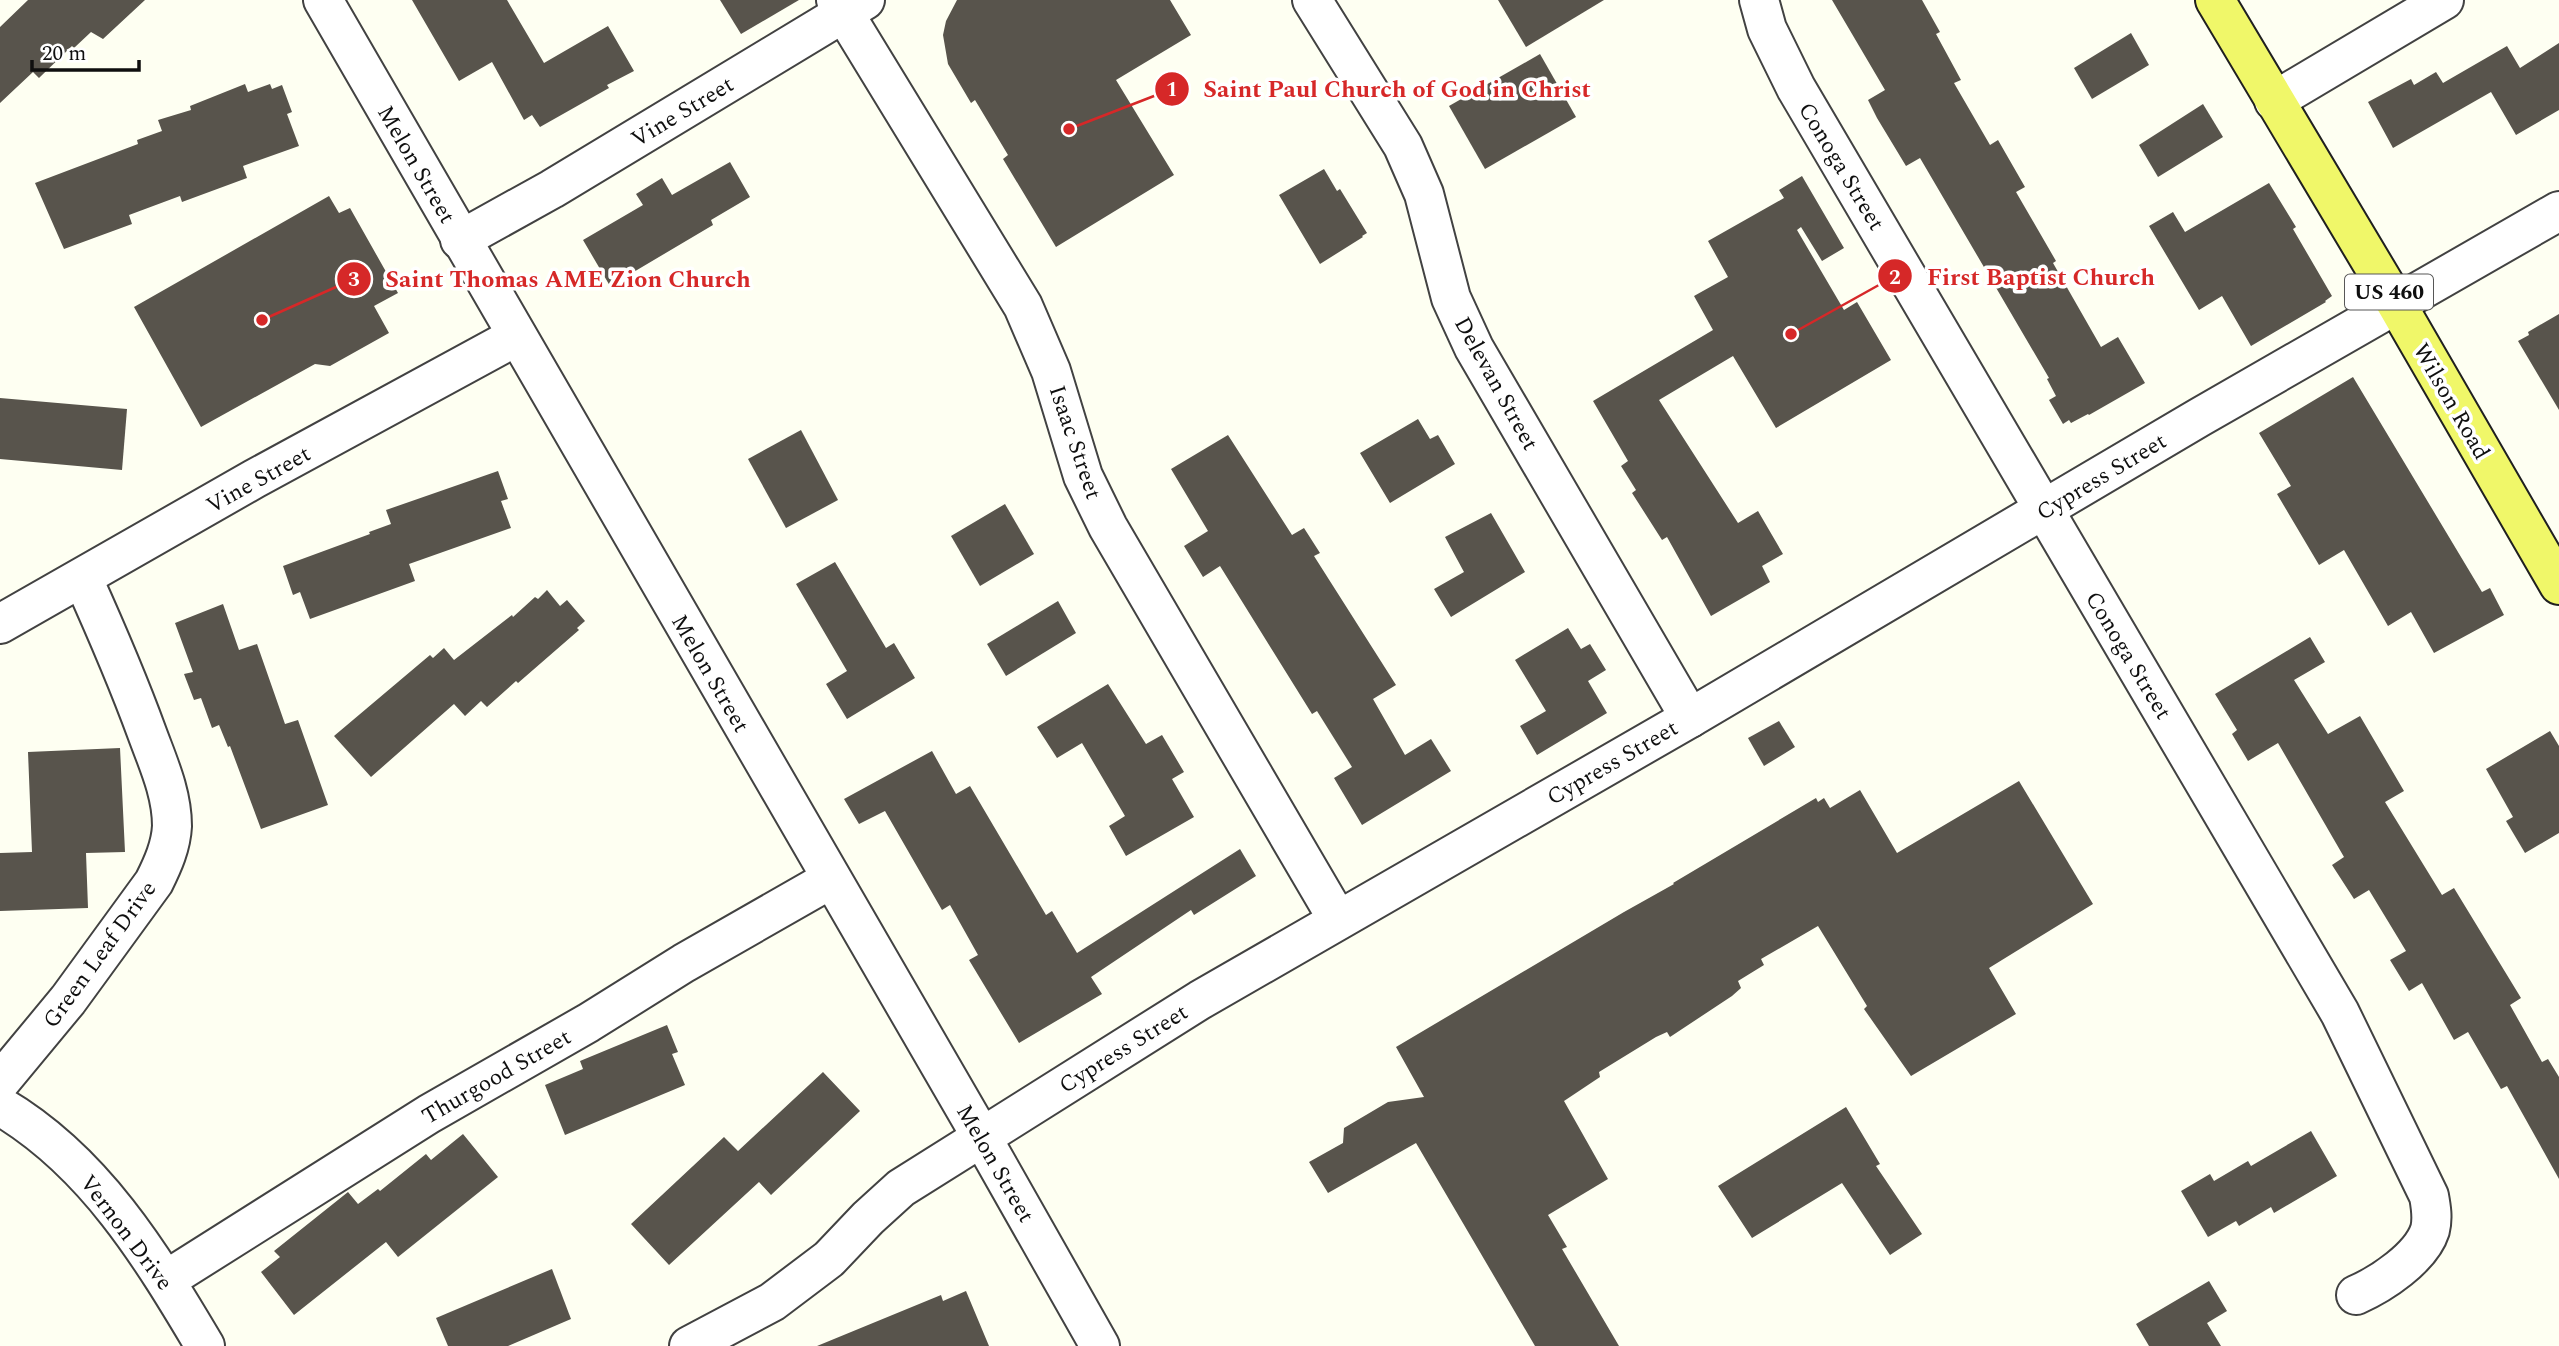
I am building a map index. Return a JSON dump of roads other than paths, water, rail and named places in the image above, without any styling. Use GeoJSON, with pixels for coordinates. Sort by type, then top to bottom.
{"type":"FeatureCollection","features":[{"type":"Feature","properties":{"kind":"main road","name":"Wilson Road"},"geometry":{"type":"LineString","coordinates":[[2215,0],[2397,305],[2559,585]]}},
{"type":"Feature","properties":{"kind":"street","name":"Melon Street"},"geometry":{"type":"LineString","coordinates":[[323,0],[1100,1346]]}},
{"type":"Feature","properties":{"kind":"street","name":"Delevan Street"},"geometry":{"type":"LineString","coordinates":[[1312,0],[1403,146],[1424,194],[1451,298],[1474,348],[1690,718]]}},
{"type":"Feature","properties":{"kind":"street","name":"Conoga Street"},"geometry":{"type":"LineString","coordinates":[[1759,0],[1767,29],[1796,88],[2340,1013],[2429,1196],[2432,1213],[2430,1230],[2422,1245],[2393,1274],[2356,1295]]}},
{"type":"Feature","properties":{"kind":"street"},"geometry":{"type":"LineString","coordinates":[[2274,101],[2444,0]]}},
{"type":"Feature","properties":{"kind":"street","name":"Vine Street"},"geometry":{"type":"LineString","coordinates":[[460,240],[552,189],[848,4]]}},
{"type":"Feature","properties":{"kind":"street","name":"Isaac Street"},"geometry":{"type":"LineString","coordinates":[[848,4],[1023,306],[1051,371],[1083,476],[1108,527],[1338,920]]}},
{"type":"Feature","properties":{"kind":"street","name":"Cypress Street"},"geometry":{"type":"LineString","coordinates":[[689,1346],[772,1302],[829,1259],[868,1217],[901,1188],[1200,1000],[1690,718],[2200,417],[2559,211]]}},
{"type":"Feature","properties":{"kind":"street","name":"Vine Street"},"geometry":{"type":"LineString","coordinates":[[0,624],[254,480],[517,336]]}},
{"type":"Feature","properties":{"kind":"street","name":"Green Leaf Drive"},"geometry":{"type":"LineString","coordinates":[[0,1082],[68,1000],[154,882],[163,864],[170,839],[172,825],[169,791],[123,668],[83,579]]}},
{"type":"Feature","properties":{"kind":"street","name":"Thurgood Street"},"geometry":{"type":"LineString","coordinates":[[166,1280],[429,1114],[831,879]]}},
{"type":"Feature","properties":{"kind":"street","name":"Vernon Drive"},"geometry":{"type":"LineString","coordinates":[[0,1106],[57,1145],[103,1192],[166,1280],[205,1346]]}},
{"type":"Feature","properties":{"kind":"place","name":"Saint Paul Church of God in Christ"},"geometry":{"type":"Point","coordinates":[1069,129]}},
{"type":"Feature","properties":{"kind":"place","name":"Saint Thomas AME Zion Church"},"geometry":{"type":"Point","coordinates":[262,320]}},
{"type":"Feature","properties":{"kind":"place","name":"First Baptist Church"},"geometry":{"type":"Point","coordinates":[1791,334]}}]}
